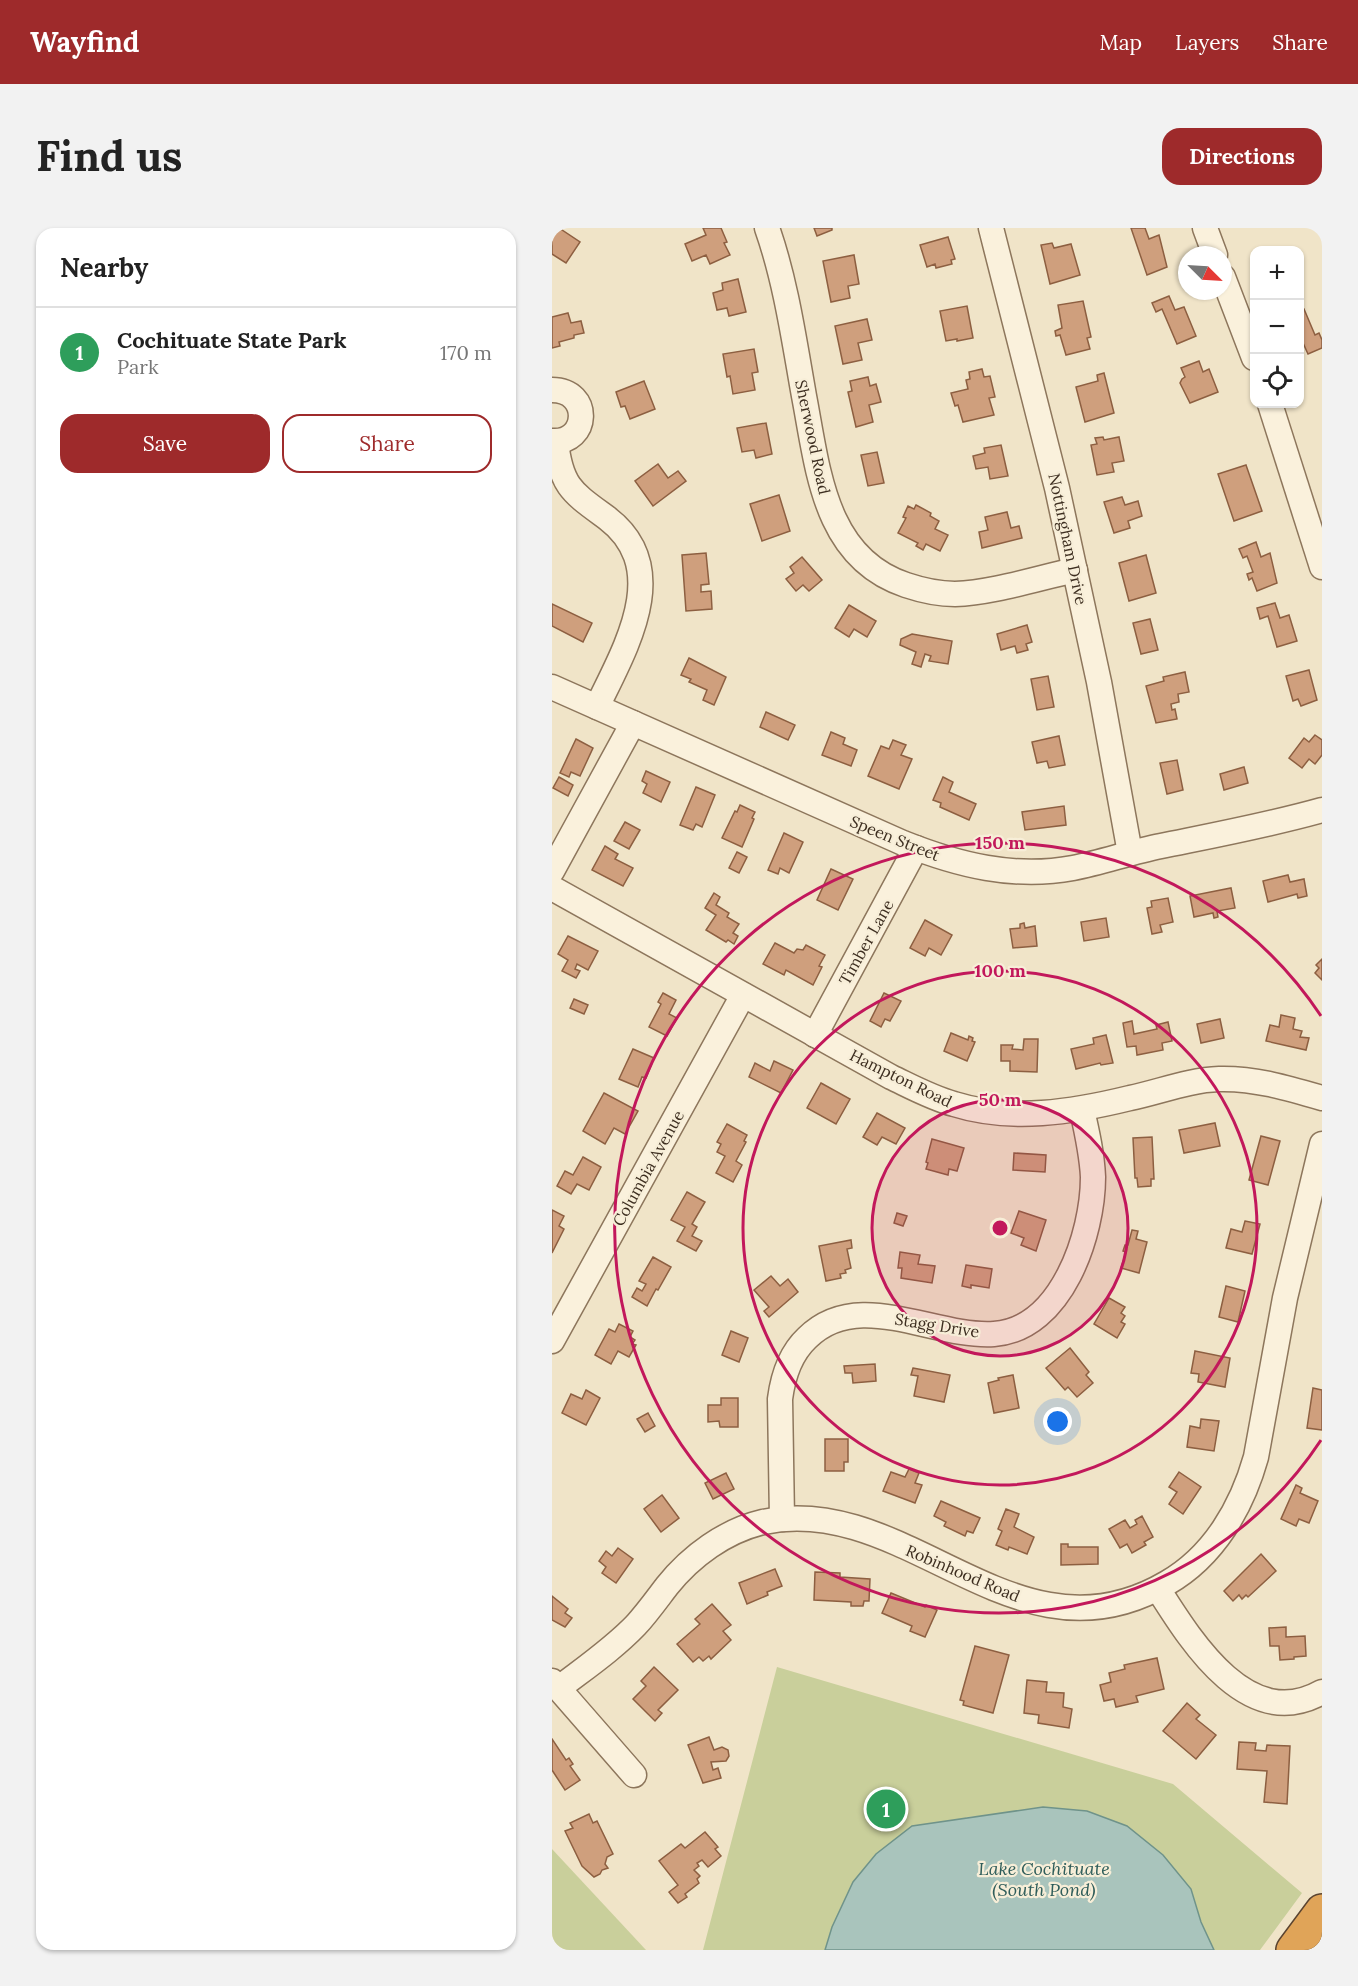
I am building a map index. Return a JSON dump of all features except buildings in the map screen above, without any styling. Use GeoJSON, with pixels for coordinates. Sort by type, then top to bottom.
{"type":"FeatureCollection","features":[{"type":"Feature","properties":{"kind":"highway"},"geometry":{"type":"LineString","coordinates":[[1293,1950],[1322,1911]]}},
{"type":"Feature","properties":{"kind":"street","name":"Sherwood Road"},"geometry":{"type":"LineString","coordinates":[[767,228],[783,284],[822,487],[832,515],[851,547],[863,561],[895,581],[915,588],[954,594],[975,592],[1075,570]]}},
{"type":"Feature","properties":{"kind":"street","name":"Nottingham Drive"},"geometry":{"type":"LineString","coordinates":[[991,228],[1051,460],[1099,682],[1130,853]]}},
{"type":"Feature","properties":{"kind":"street"},"geometry":{"type":"LineString","coordinates":[[1205,228],[1212,246]]}},
{"type":"Feature","properties":{"kind":"street"},"geometry":{"type":"LineString","coordinates":[[1232,300],[1252,354]]}},
{"type":"Feature","properties":{"kind":"street"},"geometry":{"type":"LineString","coordinates":[[552,390],[568,393],[578,403],[581,411],[581,421],[577,429],[565,440],[554,441],[561,471],[575,494],[608,519],[626,537],[638,562],[641,578],[641,592],[634,622],[620,659],[597,707]]}},
{"type":"Feature","properties":{"kind":"street"},"geometry":{"type":"LineString","coordinates":[[1271,408],[1322,567]]}},
{"type":"Feature","properties":{"kind":"street","name":"Speen Street"},"geometry":{"type":"LineString","coordinates":[[552,687],[916,848],[973,866],[1026,872],[1074,868],[1130,853],[1294,819],[1322,810]]}},
{"type":"Feature","properties":{"kind":"street"},"geometry":{"type":"LineString","coordinates":[[552,871],[633,723]]}},
{"type":"Feature","properties":{"kind":"street","name":"Speen Street"},"geometry":{"type":"LineString","coordinates":[[1294,819],[1322,822]]}},
{"type":"Feature","properties":{"kind":"street","name":"Timber Lane"},"geometry":{"type":"LineString","coordinates":[[815,1035],[916,848]]}},
{"type":"Feature","properties":{"kind":"street","name":"Hampton Road"},"geometry":{"type":"LineString","coordinates":[[552,888],[891,1077],[935,1098],[956,1105],[1019,1113],[1082,1110],[1216,1079],[1257,1081],[1322,1098]]}},
{"type":"Feature","properties":{"kind":"street","name":"Columbia Avenue"},"geometry":{"type":"LineString","coordinates":[[552,1341],[743,995]]}},
{"type":"Feature","properties":{"kind":"street","name":"Stagg Drive"},"geometry":{"type":"LineString","coordinates":[[782,1519],[780,1399],[783,1380],[791,1360],[814,1330],[829,1321],[862,1314],[980,1334],[997,1334],[1013,1330],[1029,1322],[1055,1296],[1066,1281],[1075,1262],[1083,1239],[1091,1198],[1093,1177],[1082,1110]]}},
{"type":"Feature","properties":{"kind":"street","name":"Robinhood Road"},"geometry":{"type":"LineString","coordinates":[[555,1684],[621,1639],[637,1624],[682,1568],[703,1550],[742,1528],[782,1519],[803,1518],[827,1521],[867,1532],[1009,1595],[1041,1604],[1073,1608],[1118,1603],[1158,1589],[1177,1577],[1193,1564],[1221,1533],[1234,1515],[1251,1477],[1285,1298],[1322,1143]]}},
{"type":"Feature","properties":{"kind":"street"},"geometry":{"type":"LineString","coordinates":[[1158,1589],[1178,1621],[1210,1662],[1237,1687],[1268,1701],[1301,1700],[1322,1692]]}},
{"type":"Feature","properties":{"kind":"street"},"geometry":{"type":"LineString","coordinates":[[555,1684],[634,1774]]}},
{"type":"Feature","properties":{"kind":"green space"},"geometry":{"type":"Polygon","coordinates":[[[777,1667],[1173,1784],[1302,1893],[1260,1950],[1214,1950],[1201,1922],[1191,1889],[1000,1815],[967,1817],[832,1927],[825,1950],[703,1950],[777,1667]]]}},
{"type":"Feature","properties":{"kind":"green space"},"geometry":{"type":"Polygon","coordinates":[[[552,1849],[646,1950],[552,1950],[552,1849]]]}},
{"type":"Feature","properties":{"kind":"water","name":"Lake Cochituate (South Pond)"},"geometry":{"type":"Polygon","coordinates":[[[1043,1807],[1087,1811],[1127,1826],[1163,1855],[1191,1889],[1201,1922],[1214,1950],[825,1950],[832,1927],[853,1882],[876,1854],[912,1826],[1043,1807]]]}},
{"type":"Feature","properties":{"kind":"place","name":"Cochituate State Park"},"geometry":{"type":"Point","coordinates":[886,1809]}}]}
